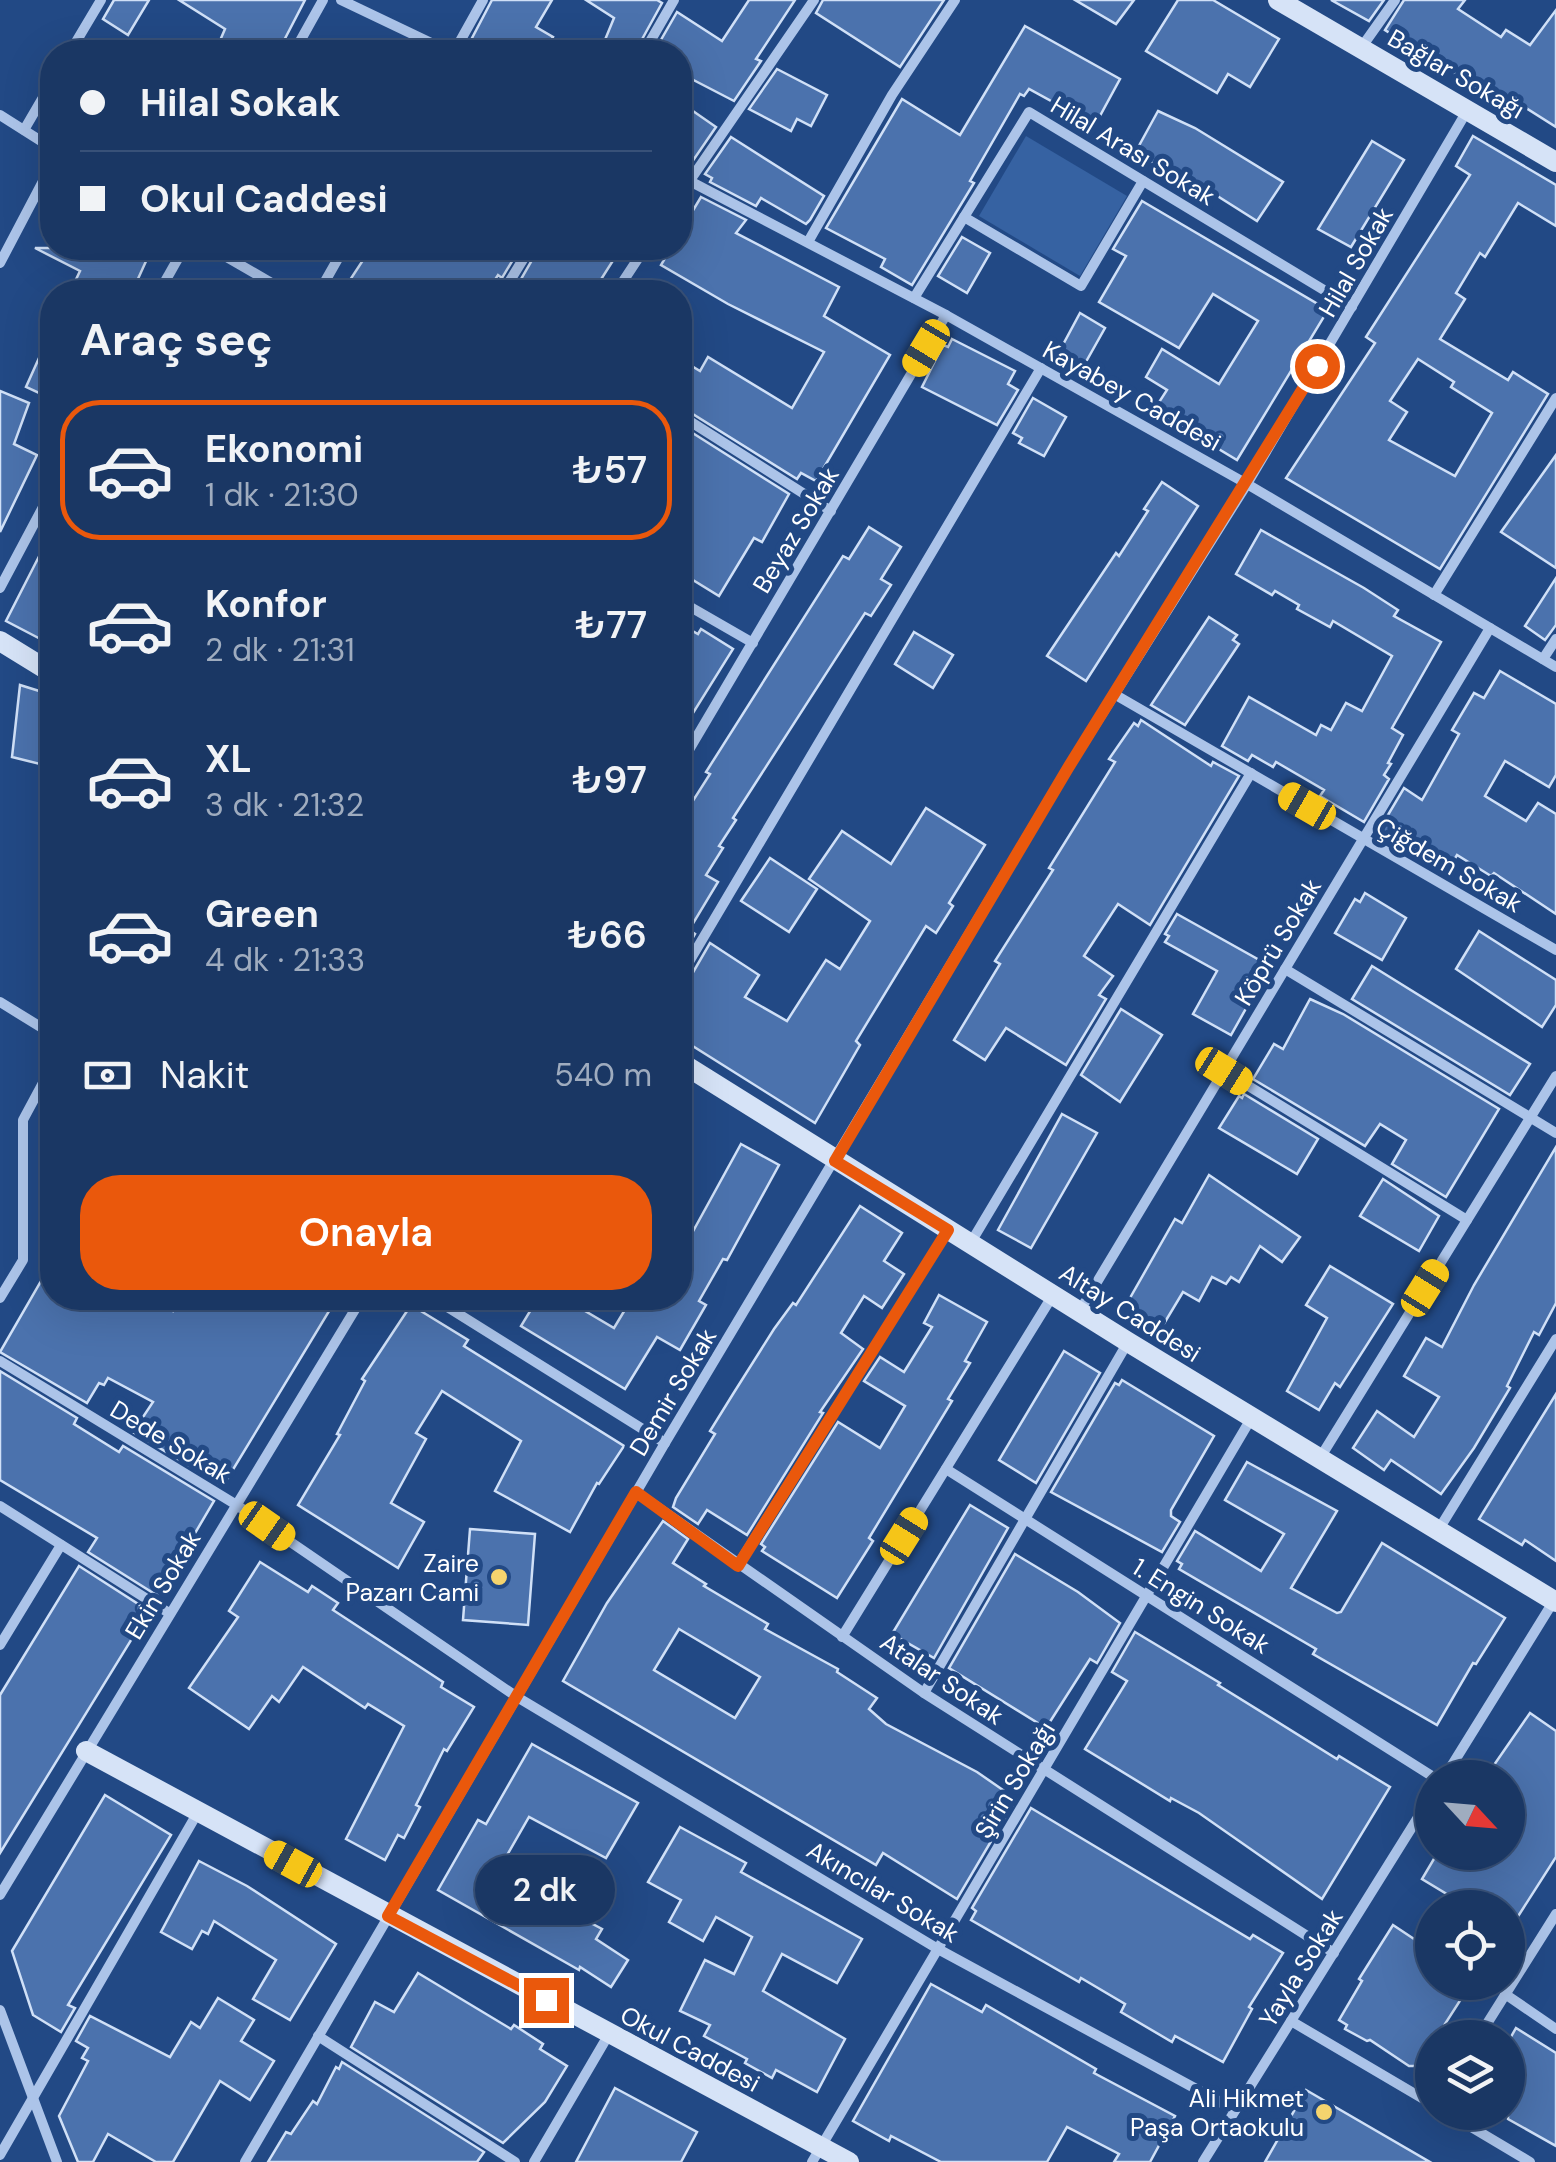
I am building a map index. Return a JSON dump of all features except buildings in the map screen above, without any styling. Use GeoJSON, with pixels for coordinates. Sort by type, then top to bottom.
{"type":"FeatureCollection","features":[{"type":"Feature","properties":{"kind":"main road","name":"Bağlar Sokağı"},"geometry":{"type":"LineString","coordinates":[[1278,0],[1556,162]]}},
{"type":"Feature","properties":{"kind":"main road"},"geometry":{"type":"LineString","coordinates":[[0,642],[40,666]]}},
{"type":"Feature","properties":{"kind":"main road","name":"Altay Caddesi"},"geometry":{"type":"LineString","coordinates":[[692,1070],[1053,1296],[1555,1601]]}},
{"type":"Feature","properties":{"kind":"main road","name":"Okul Caddesi"},"geometry":{"type":"LineString","coordinates":[[86,1751],[610,2034],[817,2154],[848,2162]]}},
{"type":"Feature","properties":{"kind":"street"},"geometry":{"type":"LineString","coordinates":[[77,40],[101,0]]}},
{"type":"Feature","properties":{"kind":"street"},"geometry":{"type":"LineString","coordinates":[[301,40],[324,0]]}},
{"type":"Feature","properties":{"kind":"street"},"geometry":{"type":"LineString","coordinates":[[342,0],[427,40]]}},
{"type":"Feature","properties":{"kind":"street"},"geometry":{"type":"LineString","coordinates":[[459,40],[483,0]]}},
{"type":"Feature","properties":{"kind":"street"},"geometry":{"type":"LineString","coordinates":[[651,40],[674,0]]}},
{"type":"Feature","properties":{"kind":"street"},"geometry":{"type":"LineString","coordinates":[[692,167],[814,0]]}},
{"type":"Feature","properties":{"kind":"street"},"geometry":{"type":"LineString","coordinates":[[808,242],[892,95],[955,0]]}},
{"type":"Feature","properties":{"kind":"street"},"geometry":{"type":"LineString","coordinates":[[1361,48],[1395,0]]}},
{"type":"Feature","properties":{"kind":"street"},"geometry":{"type":"LineString","coordinates":[[24,130],[40,103]]}},
{"type":"Feature","properties":{"kind":"street","name":"Hilal Sokak"},"geometry":{"type":"LineString","coordinates":[[1114,694],[1247,484],[1467,111]]}},
{"type":"Feature","properties":{"kind":"street","name":"Hilal Arası Sokak"},"geometry":{"type":"LineString","coordinates":[[914,298],[1029,112],[1352,307]]}},
{"type":"Feature","properties":{"kind":"street"},"geometry":{"type":"LineString","coordinates":[[0,115],[40,140]]}},
{"type":"Feature","properties":{"kind":"street"},"geometry":{"type":"LineString","coordinates":[[964,217],[1081,286],[1144,181]]}},
{"type":"Feature","properties":{"kind":"street","name":"Kayabey Caddesi"},"geometry":{"type":"LineString","coordinates":[[692,182],[1042,368],[1556,667]]}},
{"type":"Feature","properties":{"kind":"street"},"geometry":{"type":"LineString","coordinates":[[0,263],[40,187]]}},
{"type":"Feature","properties":{"kind":"street"},"geometry":{"type":"LineString","coordinates":[[232,260],[266,280]]}},
{"type":"Feature","properties":{"kind":"street","name":"Beyaz Sokak"},"geometry":{"type":"LineString","coordinates":[[692,745],[946,315]]}},
{"type":"Feature","properties":{"kind":"street"},"geometry":{"type":"LineString","coordinates":[[692,957],[1042,368]]}},
{"type":"Feature","properties":{"kind":"street"},"geometry":{"type":"LineString","coordinates":[[1434,594],[1556,398]]}},
{"type":"Feature","properties":{"kind":"street"},"geometry":{"type":"LineString","coordinates":[[692,423],[830,511]]}},
{"type":"Feature","properties":{"kind":"street"},"geometry":{"type":"LineString","coordinates":[[0,588],[40,513]]}},
{"type":"Feature","properties":{"kind":"street"},"geometry":{"type":"LineString","coordinates":[[692,608],[753,643]]}},
{"type":"Feature","properties":{"kind":"street","name":"Köprü Sokak"},"geometry":{"type":"LineString","coordinates":[[1079,1312],[1490,628]]}},
{"type":"Feature","properties":{"kind":"street"},"geometry":{"type":"LineString","coordinates":[[1543,659],[1556,639]]}},
{"type":"Feature","properties":{"kind":"street","name":"Çiğdem Sokak"},"geometry":{"type":"LineString","coordinates":[[1114,694],[1556,950]]}},
{"type":"Feature","properties":{"kind":"street","name":"Demir Sokak"},"geometry":{"type":"LineString","coordinates":[[245,2162],[665,1443],[1114,694]]}},
{"type":"Feature","properties":{"kind":"street"},"geometry":{"type":"LineString","coordinates":[[970,1244],[1251,774]]}},
{"type":"Feature","properties":{"kind":"street"},"geometry":{"type":"LineString","coordinates":[[1285,970],[1556,1133]]}},
{"type":"Feature","properties":{"kind":"street"},"geometry":{"type":"LineString","coordinates":[[0,1002],[40,1027]]}},
{"type":"Feature","properties":{"kind":"street"},"geometry":{"type":"LineString","coordinates":[[1224,1071],[1467,1220]]}},
{"type":"Feature","properties":{"kind":"street"},"geometry":{"type":"LineString","coordinates":[[1320,1458],[1556,1076]]}},
{"type":"Feature","properties":{"kind":"street"},"geometry":{"type":"LineString","coordinates":[[0,1298],[24,1260],[23,1120],[40,1088]]}},
{"type":"Feature","properties":{"kind":"street"},"geometry":{"type":"LineString","coordinates":[[738,1566],[948,1230]]}},
{"type":"Feature","properties":{"kind":"street"},"geometry":{"type":"LineString","coordinates":[[842,1637],[1053,1296]]}},
{"type":"Feature","properties":{"kind":"street","name":"Ekin Sokak"},"geometry":{"type":"LineString","coordinates":[[0,1895],[355,1310]]}},
{"type":"Feature","properties":{"kind":"street"},"geometry":{"type":"LineString","coordinates":[[452,1310],[665,1443]]}},
{"type":"Feature","properties":{"kind":"street"},"geometry":{"type":"LineString","coordinates":[[1438,1529],[1556,1338]]}},
{"type":"Feature","properties":{"kind":"street"},"geometry":{"type":"LineString","coordinates":[[924,1693],[1128,1342]]}},
{"type":"Feature","properties":{"kind":"street","name":"Dede Sokak"},"geometry":{"type":"LineString","coordinates":[[0,1361],[236,1504],[517,1697]]}},
{"type":"Feature","properties":{"kind":"street","name":"Şirin Sokağı"},"geometry":{"type":"LineString","coordinates":[[817,2154],[1252,1418]]}},
{"type":"Feature","properties":{"kind":"street","name":"1. Engin Sokak"},"geometry":{"type":"LineString","coordinates":[[946,1468],[1415,1765]]}},
{"type":"Feature","properties":{"kind":"street","name":"Atalar Sokak"},"geometry":{"type":"LineString","coordinates":[[636,1492],[924,1693],[1334,1953]]}},
{"type":"Feature","properties":{"kind":"street"},"geometry":{"type":"LineString","coordinates":[[0,1506],[169,1613]]}},
{"type":"Feature","properties":{"kind":"street"},"geometry":{"type":"LineString","coordinates":[[0,1645],[61,1544]]}},
{"type":"Feature","properties":{"kind":"street"},"geometry":{"type":"LineString","coordinates":[[1455,1760],[1555,1601]]}},
{"type":"Feature","properties":{"kind":"street","name":"Akıncılar Sokak"},"geometry":{"type":"LineString","coordinates":[[517,1697],[938,1949],[1235,2110]]}},
{"type":"Feature","properties":{"kind":"street"},"geometry":{"type":"LineString","coordinates":[[0,2155],[198,1812]]}},
{"type":"Feature","properties":{"kind":"street","name":"Yayla Sokak"},"geometry":{"type":"LineString","coordinates":[[1202,2162],[1415,1822]]}},
{"type":"Feature","properties":{"kind":"street"},"geometry":{"type":"LineString","coordinates":[[1525,1963],[1556,1914]]}},
{"type":"Feature","properties":{"kind":"street"},"geometry":{"type":"LineString","coordinates":[[1514,2000],[1556,2029]]}},
{"type":"Feature","properties":{"kind":"street"},"geometry":{"type":"LineString","coordinates":[[0,2010],[57,2162]]}},
{"type":"Feature","properties":{"kind":"street"},"geometry":{"type":"LineString","coordinates":[[1291,2021],[1415,2094]]}},
{"type":"Feature","properties":{"kind":"street"},"geometry":{"type":"LineString","coordinates":[[534,2162],[610,2034]]}},
{"type":"Feature","properties":{"kind":"street"},"geometry":{"type":"LineString","coordinates":[[318,2036],[514,2162]]}},
{"type":"Feature","properties":{"kind":"street"},"geometry":{"type":"LineString","coordinates":[[1476,2130],[1530,2162]]}},
{"type":"Feature","properties":{"kind":"shaded area"},"geometry":{"type":"Polygon","coordinates":[[[1026,136],[1127,196],[1080,276],[979,216],[1026,136]]]}},
{"type":"Feature","properties":{"kind":"place","name":"Zaire Pazarı Cami"},"geometry":{"type":"Point","coordinates":[499,1577]}},
{"type":"Feature","properties":{"kind":"place","name":"Ali Hikmet Paşa Ortaokulu"},"geometry":{"type":"Point","coordinates":[1324,2112]}},
{"type":"Feature","properties":{"kind":"route"},"geometry":{"type":"LineString","coordinates":[[546,2000],[388,1916],[636,1492],[738,1566],[948,1230],[835,1161],[1068,768],[1317,366]]}}]}
